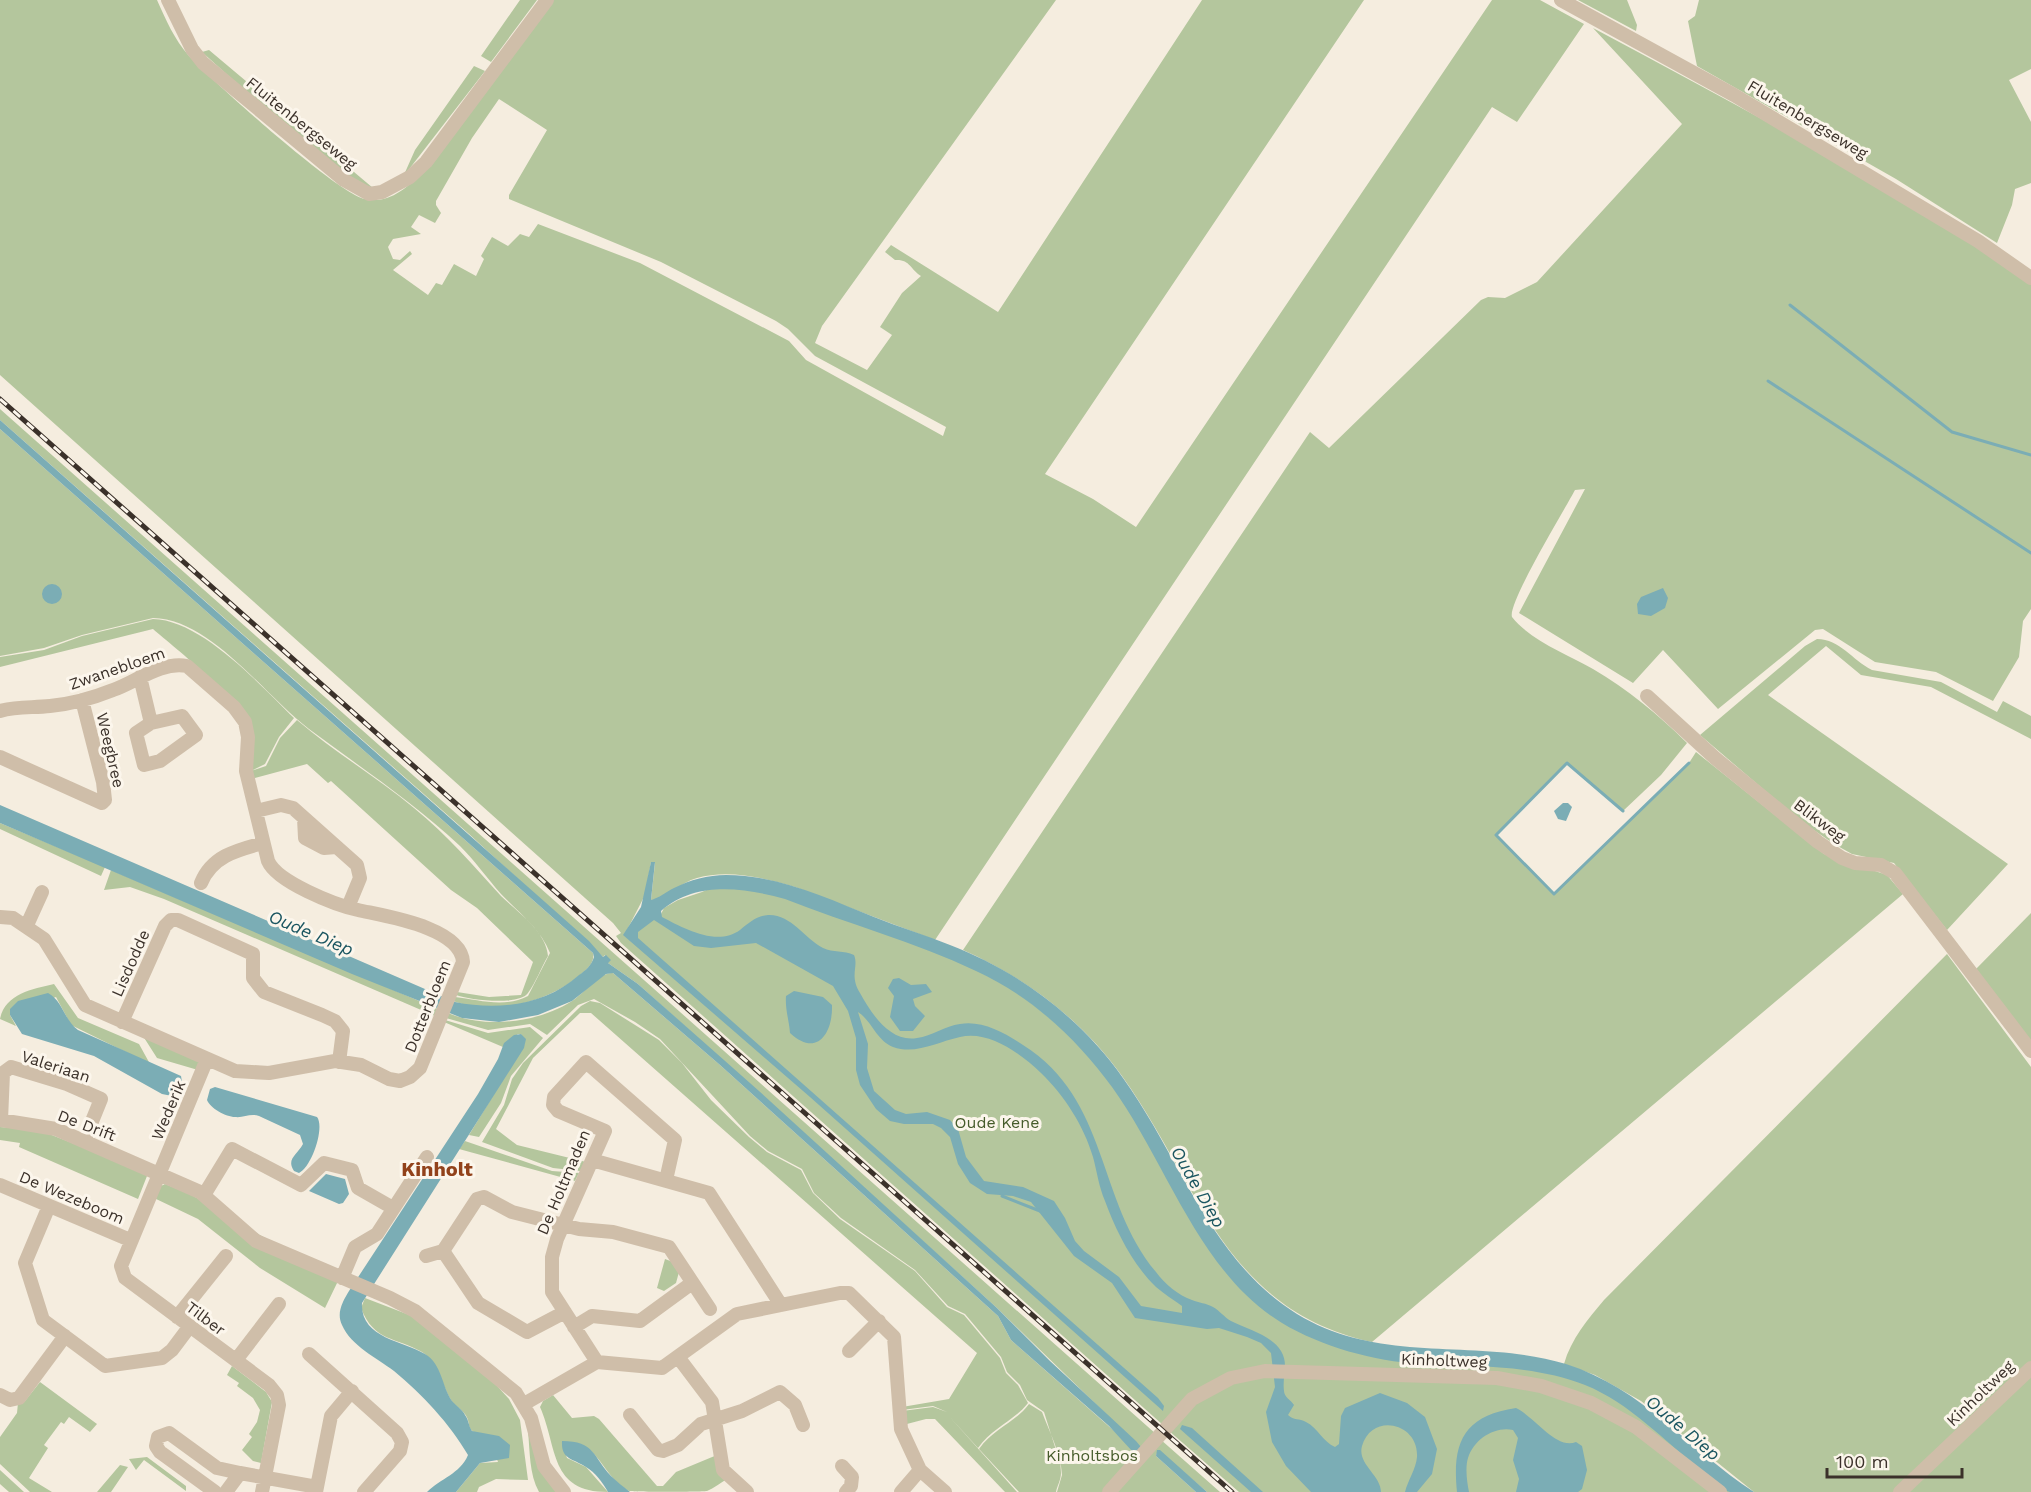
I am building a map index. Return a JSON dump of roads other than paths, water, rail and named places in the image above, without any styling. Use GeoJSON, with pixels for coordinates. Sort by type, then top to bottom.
{"type":"FeatureCollection","features":[{"type":"Feature","properties":{"kind":"street","name":"Fluitenbergseweg"},"geometry":{"type":"LineString","coordinates":[[168,0],[192,49],[203,63],[344,180],[369,194],[398,186],[426,162],[547,0]]}},
{"type":"Feature","properties":{"kind":"street","name":"Fluitenbergseweg"},"geometry":{"type":"LineString","coordinates":[[1561,0],[1734,95],[1831,152],[1978,241],[2031,278]]}},
{"type":"Feature","properties":{"kind":"street","name":"Zwanebloem"},"geometry":{"type":"LineString","coordinates":[[0,711],[82,700],[177,665],[187,666],[194,670],[242,717],[248,732],[246,771]]}},
{"type":"Feature","properties":{"kind":"street"},"geometry":{"type":"LineString","coordinates":[[140,677],[151,723]]}},
{"type":"Feature","properties":{"kind":"street","name":"Blikweg"},"geometry":{"type":"LineString","coordinates":[[1647,696],[1715,758],[1818,842],[1842,858],[1855,863],[1881,865],[1895,873],[2031,1051]]}},
{"type":"Feature","properties":{"kind":"street","name":"Weegbree"},"geometry":{"type":"LineString","coordinates":[[0,757],[102,803],[105,800],[103,782],[82,700]]}},
{"type":"Feature","properties":{"kind":"street","name":"Dotterbloem"},"geometry":{"type":"LineString","coordinates":[[122,1022],[235,1071],[269,1073],[339,1062],[361,1065],[394,1080],[406,1079],[420,1068],[463,962],[460,950],[452,941],[401,918],[348,907],[279,876],[270,866],[246,771]]}},
{"type":"Feature","properties":{"kind":"street"},"geometry":{"type":"LineString","coordinates":[[256,811],[282,805],[293,808],[304,818],[305,838],[324,848],[336,846],[360,871],[360,878],[348,907]]}},
{"type":"Feature","properties":{"kind":"street"},"geometry":{"type":"LineString","coordinates":[[201,883],[207,868],[234,851],[264,843]]}},
{"type":"Feature","properties":{"kind":"street"},"geometry":{"type":"LineString","coordinates":[[27,925],[42,892]]}},
{"type":"Feature","properties":{"kind":"street"},"geometry":{"type":"LineString","coordinates":[[0,917],[13,918],[27,925],[44,939],[85,1005],[122,1022]]}},
{"type":"Feature","properties":{"kind":"street","name":"Lisdodde"},"geometry":{"type":"LineString","coordinates":[[122,1022],[165,926],[171,920],[178,920],[253,954],[254,978],[264,992],[335,1021],[343,1031],[339,1062]]}},
{"type":"Feature","properties":{"kind":"street","name":"Wederik"},"geometry":{"type":"LineString","coordinates":[[159,1173],[207,1059]]}},
{"type":"Feature","properties":{"kind":"street","name":"De Holtmaden"},"geometry":{"type":"LineString","coordinates":[[597,1362],[552,1293],[554,1248],[605,1131],[558,1112],[553,1105],[554,1098],[586,1062],[675,1140],[666,1180]]}},
{"type":"Feature","properties":{"kind":"street","name":"Valeriaan"},"geometry":{"type":"LineString","coordinates":[[1,1120],[3,1073],[11,1067],[67,1084],[101,1099],[84,1141]]}},
{"type":"Feature","properties":{"kind":"street","name":"De Drift"},"geometry":{"type":"LineString","coordinates":[[1,1120],[56,1129],[204,1195],[256,1241],[415,1311],[507,1383],[525,1404]]}},
{"type":"Feature","properties":{"kind":"street"},"geometry":{"type":"LineString","coordinates":[[204,1195],[232,1149],[301,1185],[324,1163],[352,1170],[358,1188],[393,1208]]}},
{"type":"Feature","properties":{"kind":"street"},"geometry":{"type":"LineString","coordinates":[[342,1278],[354,1247],[377,1233],[427,1157]]}},
{"type":"Feature","properties":{"kind":"street"},"geometry":{"type":"LineString","coordinates":[[592,1160],[700,1189],[712,1197],[781,1305]]}},
{"type":"Feature","properties":{"kind":"street","name":"Tilber"},"geometry":{"type":"LineString","coordinates":[[159,1173],[122,1261],[123,1274],[236,1360],[277,1395],[278,1410],[262,1492]]}},
{"type":"Feature","properties":{"kind":"street","name":"De Wezeboom"},"geometry":{"type":"LineString","coordinates":[[0,1185],[130,1240]]}},
{"type":"Feature","properties":{"kind":"street"},"geometry":{"type":"LineString","coordinates":[[426,1256],[443,1251],[474,1203],[480,1198],[490,1199],[512,1212],[586,1231],[613,1232],[669,1247],[710,1309]]}},
{"type":"Feature","properties":{"kind":"street"},"geometry":{"type":"LineString","coordinates":[[49,1206],[25,1263],[43,1320],[105,1366],[162,1358],[172,1350],[190,1326]]}},
{"type":"Feature","properties":{"kind":"street"},"geometry":{"type":"LineString","coordinates":[[443,1251],[478,1302],[524,1331],[532,1331],[565,1312]]}},
{"type":"Feature","properties":{"kind":"street"},"geometry":{"type":"LineString","coordinates":[[177,1317],[226,1256]]}},
{"type":"Feature","properties":{"kind":"street"},"geometry":{"type":"LineString","coordinates":[[574,1327],[592,1316],[640,1321],[692,1283]]}},
{"type":"Feature","properties":{"kind":"street"},"geometry":{"type":"LineString","coordinates":[[564,1492],[544,1466],[533,1423],[525,1404],[597,1362],[662,1368],[737,1314],[845,1292],[857,1298],[894,1336],[900,1421],[920,1470],[945,1492]]}},
{"type":"Feature","properties":{"kind":"street"},"geometry":{"type":"LineString","coordinates":[[236,1360],[279,1304]]}},
{"type":"Feature","properties":{"kind":"street"},"geometry":{"type":"LineString","coordinates":[[849,1351],[879,1321]]}},
{"type":"Feature","properties":{"kind":"street"},"geometry":{"type":"LineString","coordinates":[[0,1395],[10,1400],[19,1398],[65,1336]]}},
{"type":"Feature","properties":{"kind":"street"},"geometry":{"type":"LineString","coordinates":[[309,1354],[397,1433],[402,1442],[400,1451],[364,1492]]}},
{"type":"Feature","properties":{"kind":"street"},"geometry":{"type":"LineString","coordinates":[[678,1357],[712,1402],[723,1470],[747,1492]]}},
{"type":"Feature","properties":{"kind":"street","name":"Kinholtweg"},"geometry":{"type":"LineString","coordinates":[[1900,1492],[2031,1368]]}},
{"type":"Feature","properties":{"kind":"street","name":"Kinholtweg"},"geometry":{"type":"LineString","coordinates":[[1109,1492],[1184,1407],[1203,1392],[1231,1378],[1270,1371],[1497,1378],[1541,1386],[1591,1403],[1623,1419],[1650,1436],[1720,1492]]}},
{"type":"Feature","properties":{"kind":"street"},"geometry":{"type":"LineString","coordinates":[[215,1492],[160,1452],[156,1446],[158,1437],[169,1433],[217,1468],[317,1490],[331,1416],[352,1391]]}},
{"type":"Feature","properties":{"kind":"street"},"geometry":{"type":"LineString","coordinates":[[630,1415],[657,1450],[663,1451],[678,1445],[701,1424],[742,1411],[780,1392],[795,1406],[803,1425]]}},
{"type":"Feature","properties":{"kind":"street"},"geometry":{"type":"LineString","coordinates":[[843,1466],[852,1477],[851,1486],[846,1492]]}},
{"type":"Feature","properties":{"kind":"street"},"geometry":{"type":"LineString","coordinates":[[901,1492],[920,1470]]}},
{"type":"Feature","properties":{"kind":"street"},"geometry":{"type":"LineString","coordinates":[[226,1492],[240,1473]]}},
{"type":"Feature","properties":{"kind":"water"},"geometry":{"type":"Polygon","coordinates":[[[0,420],[589,941],[603,957],[606,955],[611,960],[608,963],[638,984],[759,1091],[997,1308],[1136,1441],[1141,1447],[1139,1450],[1132,1451],[1109,1426],[1011,1340],[998,1316],[720,1065],[613,973],[606,974],[572,1001],[538,1015],[499,1022],[462,1018],[352,974],[0,823],[0,805],[455,1002],[488,1006],[537,999],[566,985],[586,969],[594,957],[593,953],[0,429],[0,420]]]}},
{"type":"Feature","properties":{"kind":"water"},"geometry":{"type":"Polygon","coordinates":[[[52,584],[59,587],[62,594],[59,601],[52,604],[45,601],[42,594],[45,587],[52,584]]]}},
{"type":"Feature","properties":{"kind":"water"},"geometry":{"type":"Polygon","coordinates":[[[1663,588],[1668,598],[1665,608],[1651,616],[1638,614],[1637,604],[1641,597],[1663,588]]]}},
{"type":"Feature","properties":{"kind":"water"},"geometry":{"type":"Polygon","coordinates":[[[1563,803],[1568,803],[1572,807],[1566,821],[1558,819],[1554,811],[1563,803]]]}},
{"type":"Feature","properties":{"kind":"water"},"geometry":{"type":"Polygon","coordinates":[[[651,862],[655,862],[651,900],[680,885],[706,877],[726,875],[764,879],[820,895],[950,945],[1000,968],[1068,1016],[1106,1056],[1143,1109],[1219,1237],[1267,1292],[1297,1314],[1329,1330],[1363,1340],[1396,1346],[1533,1356],[1566,1364],[1619,1388],[1754,1492],[1730,1492],[1722,1489],[1632,1412],[1585,1385],[1545,1373],[1524,1370],[1385,1360],[1331,1346],[1282,1323],[1253,1302],[1228,1276],[1206,1246],[1186,1215],[1132,1117],[1084,1052],[1052,1020],[996,981],[929,951],[770,895],[721,889],[705,891],[690,894],[661,911],[662,917],[690,930],[721,937],[731,935],[760,917],[768,915],[784,918],[823,948],[854,955],[855,981],[860,993],[882,1025],[898,1036],[917,1038],[954,1025],[977,1024],[993,1028],[1009,1036],[1051,1068],[1072,1094],[1087,1122],[1122,1214],[1137,1244],[1159,1276],[1182,1295],[1213,1307],[1231,1321],[1277,1345],[1285,1361],[1284,1393],[1294,1405],[1288,1415],[1310,1425],[1335,1447],[1339,1444],[1341,1416],[1345,1408],[1380,1393],[1407,1403],[1425,1417],[1437,1449],[1432,1474],[1417,1492],[1405,1492],[1417,1457],[1416,1445],[1411,1436],[1403,1430],[1394,1426],[1384,1426],[1367,1435],[1361,1452],[1381,1492],[1311,1492],[1286,1466],[1272,1442],[1266,1412],[1275,1387],[1271,1353],[1261,1343],[1219,1328],[1207,1329],[1135,1318],[1112,1283],[1074,1256],[1031,1202],[1013,1196],[987,1194],[970,1183],[958,1164],[950,1137],[941,1128],[933,1124],[904,1124],[890,1121],[876,1109],[860,1085],[856,1070],[856,1038],[848,1011],[833,986],[756,943],[711,948],[694,946],[654,920],[638,932],[638,938],[1158,1398],[1164,1406],[1163,1411],[810,1097],[623,935],[641,907],[651,862]],[[858,1012],[868,1044],[867,1068],[874,1091],[895,1110],[906,1114],[927,1112],[950,1120],[958,1129],[966,1157],[984,1181],[1023,1187],[1054,1201],[1065,1218],[1075,1241],[1084,1251],[1119,1277],[1141,1306],[1182,1313],[1182,1306],[1159,1290],[1126,1247],[1103,1196],[1093,1157],[1079,1123],[1058,1091],[1041,1073],[1014,1051],[982,1037],[960,1037],[910,1050],[893,1047],[882,1040],[858,1012]]]}},
{"type":"Feature","properties":{"kind":"water"},"geometry":{"type":"Polygon","coordinates":[[[899,978],[911,985],[926,984],[932,992],[913,999],[915,1006],[925,1016],[913,1031],[900,1031],[890,1017],[894,996],[888,988],[893,979],[899,978]]]}},
{"type":"Feature","properties":{"kind":"water"},"geometry":{"type":"Polygon","coordinates":[[[794,991],[823,997],[832,1005],[830,1025],[822,1039],[815,1043],[800,1040],[790,1033],[786,996],[794,991]]]}},
{"type":"Feature","properties":{"kind":"water"},"geometry":{"type":"Polygon","coordinates":[[[48,993],[53,996],[78,1030],[181,1076],[182,1082],[177,1097],[162,1094],[94,1056],[22,1034],[10,1015],[10,1009],[18,1001],[48,993]]]}},
{"type":"Feature","properties":{"kind":"water"},"geometry":{"type":"Polygon","coordinates":[[[521,1034],[526,1039],[524,1048],[362,1303],[363,1315],[375,1331],[431,1358],[452,1401],[464,1413],[472,1431],[499,1436],[510,1445],[509,1458],[480,1463],[456,1492],[427,1492],[460,1467],[468,1455],[453,1432],[415,1389],[352,1339],[340,1321],[340,1312],[349,1291],[478,1094],[498,1059],[504,1043],[514,1035],[521,1034]]]}},
{"type":"Feature","properties":{"kind":"water"},"geometry":{"type":"Polygon","coordinates":[[[215,1087],[317,1117],[319,1129],[316,1146],[304,1169],[299,1173],[294,1171],[291,1163],[303,1144],[300,1135],[259,1116],[231,1117],[219,1111],[207,1100],[210,1089],[215,1087]]]}},
{"type":"Feature","properties":{"kind":"water"},"geometry":{"type":"Polygon","coordinates":[[[326,1174],[345,1179],[349,1194],[343,1203],[339,1204],[309,1191],[326,1174]]]}},
{"type":"Feature","properties":{"kind":"water"},"geometry":{"type":"Polygon","coordinates":[[[1516,1408],[1553,1437],[1568,1443],[1576,1442],[1582,1446],[1587,1470],[1582,1489],[1578,1492],[1516,1492],[1519,1479],[1513,1460],[1518,1438],[1513,1430],[1506,1429],[1486,1435],[1475,1445],[1467,1462],[1469,1492],[1457,1492],[1457,1459],[1459,1446],[1465,1435],[1473,1425],[1484,1418],[1516,1408]]]}},
{"type":"Feature","properties":{"kind":"water"},"geometry":{"type":"Polygon","coordinates":[[[1182,1425],[1192,1428],[1263,1492],[1251,1492],[1180,1429],[1182,1425]]]}},
{"type":"Feature","properties":{"kind":"water"},"geometry":{"type":"Polygon","coordinates":[[[562,1441],[587,1447],[611,1476],[630,1492],[608,1492],[593,1472],[566,1455],[562,1441]]]}},
{"type":"Feature","properties":{"kind":"water"},"geometry":{"type":"Polygon","coordinates":[[[1157,1450],[1160,1450],[1207,1492],[1196,1492],[1156,1456],[1157,1450]]]}},
{"type":"Feature","properties":{"kind":"waterway"},"geometry":{"type":"LineString","coordinates":[[1790,305],[1952,432],[2031,455]]}},
{"type":"Feature","properties":{"kind":"waterway"},"geometry":{"type":"LineString","coordinates":[[1768,381],[2031,553]]}},
{"type":"Feature","properties":{"kind":"waterway"},"geometry":{"type":"LineString","coordinates":[[1623,811],[1567,763],[1496,835],[1554,894],[1689,763]]}},
{"type":"Feature","properties":{"kind":"waterway","name":"Oude Diep"},"geometry":{"type":"LineString","coordinates":[[1002,1196],[1040,1211]]}},
{"type":"Feature","properties":{"kind":"railway"},"geometry":{"type":"LineString","coordinates":[[0,399],[1232,1492]]}},
{"type":"Feature","properties":{"kind":"district","name":"Kinholt"},"geometry":{"type":"Point","coordinates":[437,1169]}},
{"type":"Feature","properties":{"kind":"park label","name":"Oude Kene"},"geometry":{"type":"Point","coordinates":[997,1122]}},
{"type":"Feature","properties":{"kind":"park label","name":"Kinholtsbos"},"geometry":{"type":"Point","coordinates":[1092,1455]}}]}
